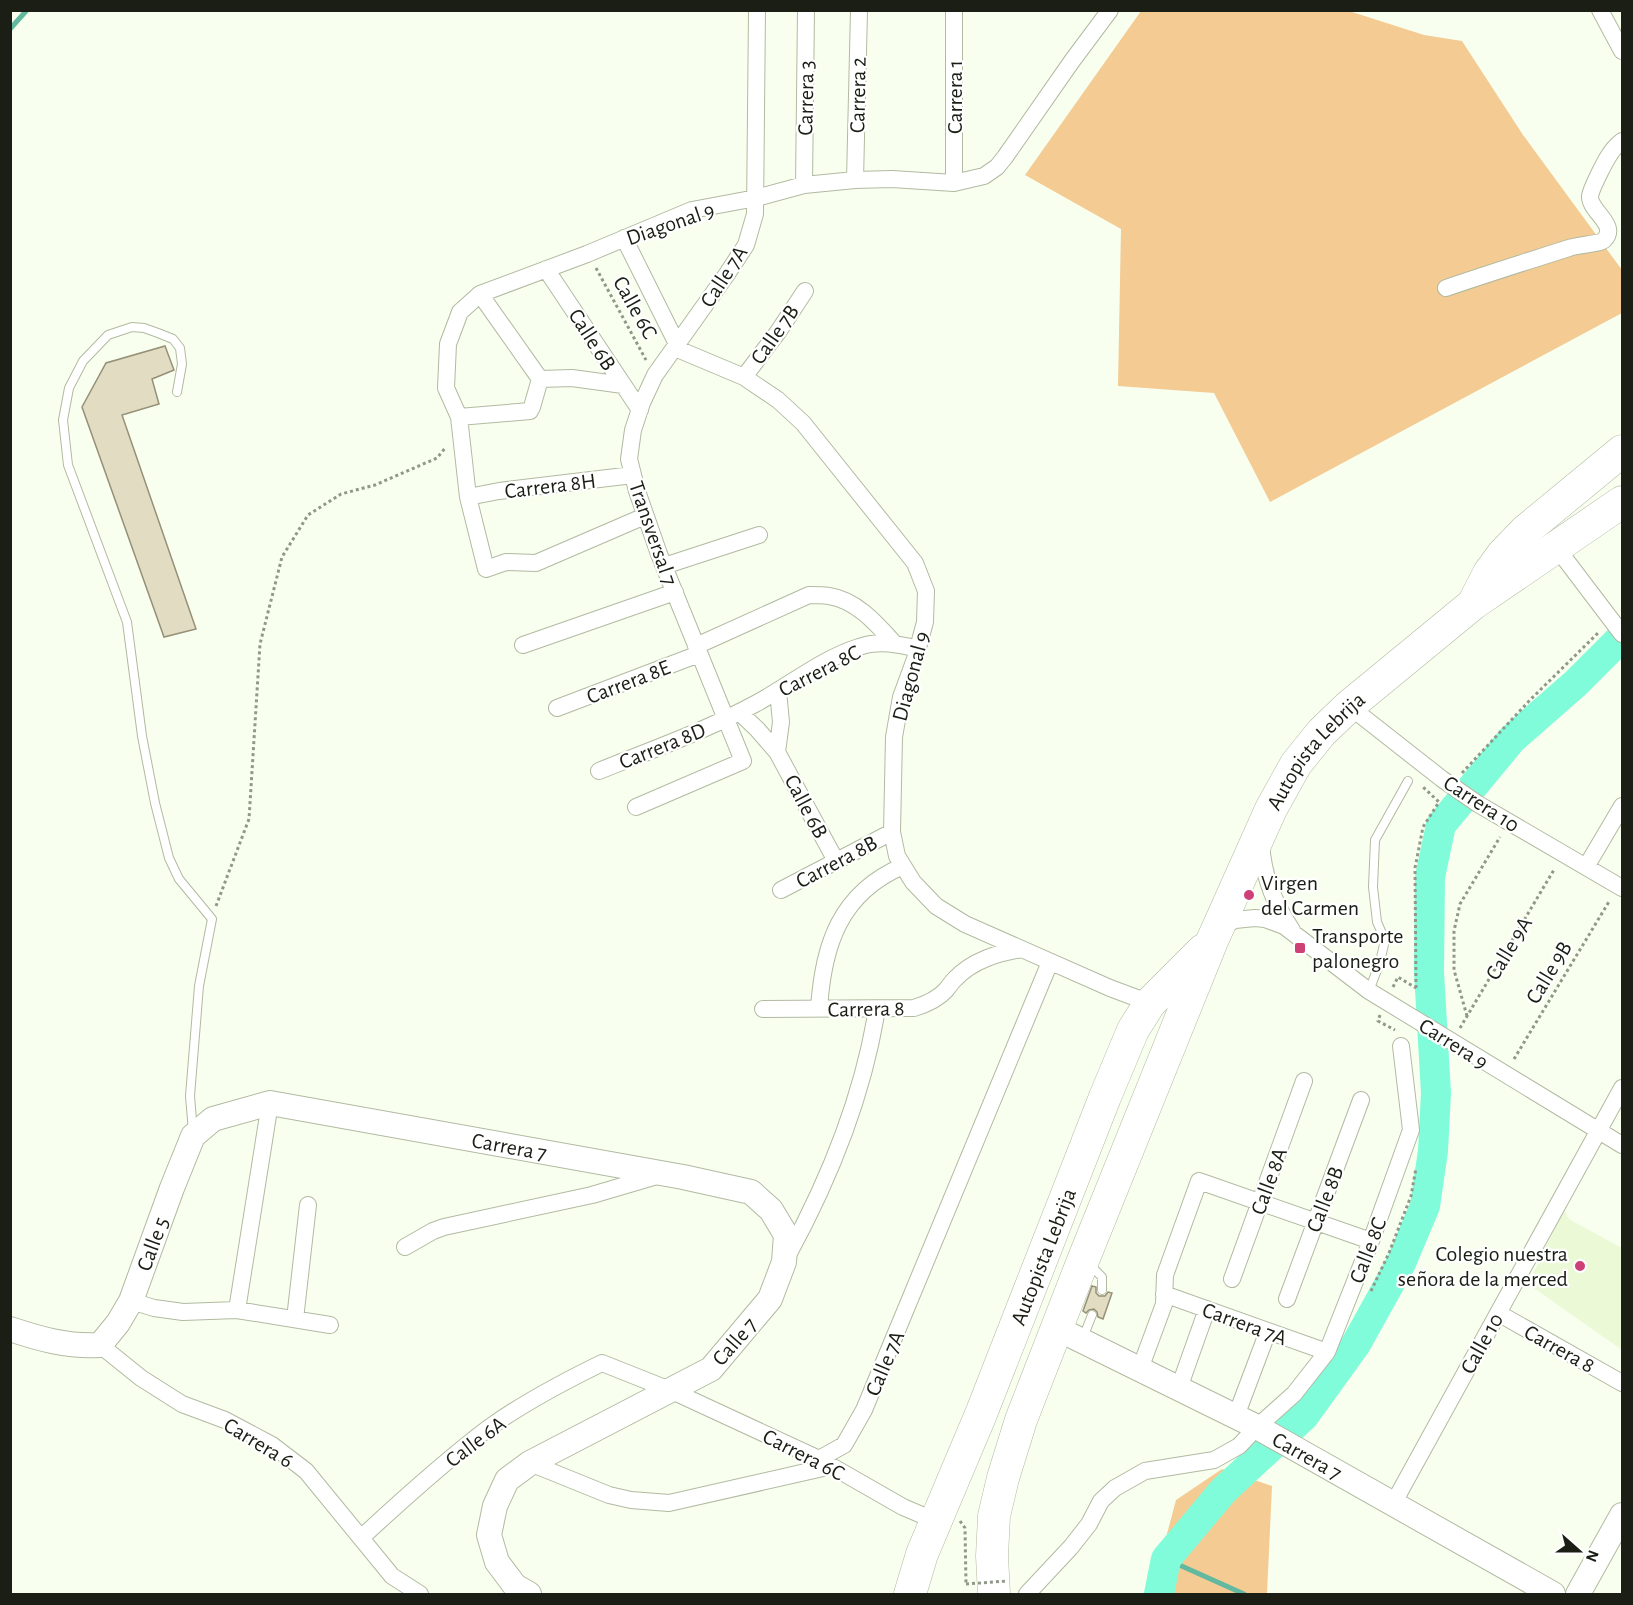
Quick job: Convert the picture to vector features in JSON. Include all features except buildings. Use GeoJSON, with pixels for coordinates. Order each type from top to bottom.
{"type":"FeatureCollection","features":[{"type":"Feature","properties":{"kind":"highway","name":"Autopista Lebrija"},"geometry":{"type":"LineString","coordinates":[[1473,604],[1489,573],[1502,555],[1525,531],[1623,451]]}},
{"type":"Feature","properties":{"kind":"highway","name":"Autopista Lebrija"},"geometry":{"type":"LineString","coordinates":[[1000,1588],[992,1556],[994,1516],[1021,1420],[1069,1334],[1084,1258],[1214,935],[1271,809],[1296,764],[1321,733],[1350,705],[1473,604],[1623,502]]}},
{"type":"Feature","properties":{"kind":"highway","name":"Autopista Lebrija"},"geometry":{"type":"LineString","coordinates":[[910,1594],[922,1554],[1031,1289],[1133,1030],[1150,1003],[1214,935]]}},
{"type":"Feature","properties":{"kind":"street","name":"Calle 7A"},"geometry":{"type":"LineString","coordinates":[[676,346],[746,245],[755,214],[757,10]]}},
{"type":"Feature","properties":{"kind":"street","name":"Carrera 3"},"geometry":{"type":"LineString","coordinates":[[804,185],[806,10]]}},
{"type":"Feature","properties":{"kind":"street","name":"Carrera 2"},"geometry":{"type":"LineString","coordinates":[[855,180],[859,10]]}},
{"type":"Feature","properties":{"kind":"street","name":"Carrera 1"},"geometry":{"type":"LineString","coordinates":[[954,10],[954,183]]}},
{"type":"Feature","properties":{"kind":"street","name":"Diagonal 9"},"geometry":{"type":"LineString","coordinates":[[645,516],[536,563],[506,562],[486,569],[468,497],[460,424],[446,388],[448,344],[460,312],[480,294],[587,254],[692,210],[756,198],[804,185],[892,179],[954,183],[984,176],[997,167],[1110,10]]}},
{"type":"Feature","properties":{"kind":"street"},"geometry":{"type":"LineString","coordinates":[[1600,10],[1623,51]]}},
{"type":"Feature","properties":{"kind":"street"},"geometry":{"type":"LineString","coordinates":[[1446,288],[1578,245],[1604,241],[1608,229],[1606,222],[1592,205],[1590,196],[1610,153],[1623,141]]}},
{"type":"Feature","properties":{"kind":"street"},"geometry":{"type":"LineString","coordinates":[[624,238],[676,346]]}},
{"type":"Feature","properties":{"kind":"street","name":"Calle 6B"},"geometry":{"type":"LineString","coordinates":[[546,269],[639,410]]}},
{"type":"Feature","properties":{"kind":"street","name":"Calle 7B"},"geometry":{"type":"LineString","coordinates":[[744,377],[805,291]]}},
{"type":"Feature","properties":{"kind":"street"},"geometry":{"type":"LineString","coordinates":[[480,294],[540,379]]}},
{"type":"Feature","properties":{"kind":"street","name":"Diagonal 9"},"geometry":{"type":"LineString","coordinates":[[676,346],[744,377],[778,400],[803,423],[915,563],[926,591],[925,622],[901,697],[894,736],[892,832],[897,856],[914,882],[936,906],[965,924],[1110,988],[1150,1003]]}},
{"type":"Feature","properties":{"kind":"street","name":"Transversal 7"},"geometry":{"type":"LineString","coordinates":[[676,346],[655,375],[639,410],[633,430],[629,459],[637,492],[664,566],[698,650],[732,716]]}},
{"type":"Feature","properties":{"kind":"street"},"geometry":{"type":"LineString","coordinates":[[540,379],[573,378],[623,385]]}},
{"type":"Feature","properties":{"kind":"street"},"geometry":{"type":"LineString","coordinates":[[460,424],[530,411],[540,379]]}},
{"type":"Feature","properties":{"kind":"street","name":"Carrera 8H"},"geometry":{"type":"LineString","coordinates":[[468,497],[499,491],[633,475]]}},
{"type":"Feature","properties":{"kind":"street"},"geometry":{"type":"LineString","coordinates":[[664,566],[759,535]]}},
{"type":"Feature","properties":{"kind":"street"},"geometry":{"type":"LineString","coordinates":[[1556,547],[1623,634]]}},
{"type":"Feature","properties":{"kind":"street"},"geometry":{"type":"LineString","coordinates":[[524,645],[675,592]]}},
{"type":"Feature","properties":{"kind":"street"},"geometry":{"type":"LineString","coordinates":[[698,650],[809,595],[829,596],[848,602],[873,620],[894,643]]}},
{"type":"Feature","properties":{"kind":"street","name":"Carrera 8C"},"geometry":{"type":"LineString","coordinates":[[732,716],[834,657],[861,646],[894,643],[918,649]]}},
{"type":"Feature","properties":{"kind":"street","name":"Carrera 8E"},"geometry":{"type":"LineString","coordinates":[[557,708],[698,650]]}},
{"type":"Feature","properties":{"kind":"street","name":"Calle 6B"},"geometry":{"type":"LineString","coordinates":[[777,752],[781,722],[778,691]]}},
{"type":"Feature","properties":{"kind":"street","name":"Carrera 10"},"geometry":{"type":"LineString","coordinates":[[1350,705],[1438,776],[1478,804],[1620,887]]}},
{"type":"Feature","properties":{"kind":"street"},"geometry":{"type":"LineString","coordinates":[[636,807],[743,761],[732,716]]}},
{"type":"Feature","properties":{"kind":"street","name":"Calle 6B"},"geometry":{"type":"LineString","coordinates":[[732,716],[757,729],[777,752],[836,861]]}},
{"type":"Feature","properties":{"kind":"street","name":"Carrera 8D"},"geometry":{"type":"LineString","coordinates":[[599,771],[732,716]]}},
{"type":"Feature","properties":{"kind":"street"},"geometry":{"type":"LineString","coordinates":[[1587,867],[1623,806]]}},
{"type":"Feature","properties":{"kind":"street","name":"Carrera 8B"},"geometry":{"type":"LineString","coordinates":[[781,890],[892,832]]}},
{"type":"Feature","properties":{"kind":"street","name":"Carrera 9"},"geometry":{"type":"LineString","coordinates":[[1260,835],[1262,856],[1272,896],[1293,931]]}},
{"type":"Feature","properties":{"kind":"street"},"geometry":{"type":"LineString","coordinates":[[819,1009],[824,964],[842,917],[861,892],[874,881],[903,866]]}},
{"type":"Feature","properties":{"kind":"street","name":"Carrera 9"},"geometry":{"type":"LineString","coordinates":[[1214,935],[1235,920],[1255,918],[1275,921],[1293,931],[1369,991],[1623,1145]]}},
{"type":"Feature","properties":{"kind":"street","name":"Carrera 8"},"geometry":{"type":"LineString","coordinates":[[763,1009],[905,1009],[923,1005],[940,996],[954,980],[975,964],[998,954],[1022,949]]}},
{"type":"Feature","properties":{"kind":"street","name":"Calle 7A"},"geometry":{"type":"LineString","coordinates":[[530,1463],[609,1495],[631,1500],[669,1503],[823,1468],[819,1459],[844,1446],[864,1410],[1050,962]]}},
{"type":"Feature","properties":{"kind":"street","name":"Calle 7"},"geometry":{"type":"LineString","coordinates":[[529,1594],[515,1586],[497,1563],[489,1535],[495,1506],[507,1480],[530,1463],[711,1368],[771,1299],[784,1262],[807,1220],[847,1129],[867,1062],[877,1009]]}},
{"type":"Feature","properties":{"kind":"street","name":"Calle 8C"},"geometry":{"type":"LineString","coordinates":[[1027,1594],[1071,1547],[1089,1524],[1101,1501],[1115,1488],[1145,1471],[1214,1460],[1239,1446],[1254,1425],[1294,1394],[1327,1352],[1371,1241],[1411,1130],[1401,1046]]}},
{"type":"Feature","properties":{"kind":"street","name":"Calle 8A"},"geometry":{"type":"LineString","coordinates":[[1232,1280],[1304,1082]]}},
{"type":"Feature","properties":{"kind":"street","name":"Calle 10"},"geometry":{"type":"LineString","coordinates":[[1393,1504],[1623,1088]]}},
{"type":"Feature","properties":{"kind":"street","name":"Calle 8B"},"geometry":{"type":"LineString","coordinates":[[1287,1299],[1361,1100]]}},
{"type":"Feature","properties":{"kind":"street"},"geometry":{"type":"LineString","coordinates":[[237,1310],[270,1103]]}},
{"type":"Feature","properties":{"kind":"street","name":"Carrera 7"},"geometry":{"type":"LineString","coordinates":[[193,1136],[213,1119],[270,1103],[664,1174],[751,1192],[771,1210],[786,1235],[784,1262]]}},
{"type":"Feature","properties":{"kind":"street","name":"Calle 5"},"geometry":{"type":"LineString","coordinates":[[100,1345],[132,1301],[193,1136]]}},
{"type":"Feature","properties":{"kind":"street"},"geometry":{"type":"LineString","coordinates":[[405,1247],[444,1227],[592,1195],[664,1174]]}},
{"type":"Feature","properties":{"kind":"street"},"geometry":{"type":"LineString","coordinates":[[1140,1369],[1164,1304],[1165,1275],[1199,1181],[1371,1241]]}},
{"type":"Feature","properties":{"kind":"street"},"geometry":{"type":"LineString","coordinates":[[295,1319],[309,1206]]}},
{"type":"Feature","properties":{"kind":"street","name":"Carrera 7A"},"geometry":{"type":"LineString","coordinates":[[1164,1294],[1327,1352]]}},
{"type":"Feature","properties":{"kind":"street"},"geometry":{"type":"LineString","coordinates":[[132,1301],[154,1308],[183,1312],[237,1310],[330,1325]]}},
{"type":"Feature","properties":{"kind":"street"},"geometry":{"type":"LineString","coordinates":[[1179,1388],[1207,1309]]}},
{"type":"Feature","properties":{"kind":"street","name":"Carrera 8"},"geometry":{"type":"LineString","coordinates":[[1498,1313],[1623,1383]]}},
{"type":"Feature","properties":{"kind":"street"},"geometry":{"type":"LineString","coordinates":[[10,1329],[45,1340],[83,1346],[100,1345]]}},
{"type":"Feature","properties":{"kind":"street"},"geometry":{"type":"LineString","coordinates":[[1254,1425],[1268,1331]]}},
{"type":"Feature","properties":{"kind":"street","name":"Carrera 7"},"geometry":{"type":"LineString","coordinates":[[1069,1334],[1254,1425],[1553,1594]]}},
{"type":"Feature","properties":{"kind":"street","name":"Carrera 6"},"geometry":{"type":"LineString","coordinates":[[100,1345],[141,1378],[182,1404],[225,1420],[272,1445],[306,1471],[392,1576],[420,1594]]}},
{"type":"Feature","properties":{"kind":"street","name":"Carrera 6C"},"geometry":{"type":"LineString","coordinates":[[602,1364],[670,1390],[819,1459],[903,1507],[941,1510]]}},
{"type":"Feature","properties":{"kind":"street","name":"Calle 6A"},"geometry":{"type":"LineString","coordinates":[[361,1538],[425,1479],[492,1426],[555,1386],[602,1364]]}},
{"type":"Feature","properties":{"kind":"street"},"geometry":{"type":"LineString","coordinates":[[1578,1594],[1623,1515]]}},
{"type":"Feature","properties":{"kind":"lane"},"geometry":{"type":"LineString","coordinates":[[177,392],[182,364],[180,348],[173,339],[144,328],[132,327],[108,335],[82,361],[69,388],[63,420],[68,465],[127,622],[142,736],[169,858],[179,879],[212,919],[200,986],[190,1095],[193,1136]]}},
{"type":"Feature","properties":{"kind":"lane"},"geometry":{"type":"LineString","coordinates":[[1369,991],[1386,940],[1377,922],[1373,887],[1375,840],[1408,780]]}},
{"type":"Feature","properties":{"kind":"lane"},"geometry":{"type":"LineString","coordinates":[[1084,1258],[1102,1277],[1102,1290]]}},
{"type":"Feature","properties":{"kind":"lane"},"geometry":{"type":"LineString","coordinates":[[1069,1334],[1092,1315]]}},
{"type":"Feature","properties":{"kind":"path","name":"Calle 6C"},"geometry":{"type":"LineString","coordinates":[[587,254],[655,375]]}},
{"type":"Feature","properties":{"kind":"path"},"geometry":{"type":"LineString","coordinates":[[212,919],[249,819],[260,644],[282,557],[308,515],[341,494],[375,485],[437,458],[460,424]]}},
{"type":"Feature","properties":{"kind":"path"},"geometry":{"type":"LineString","coordinates":[[1460,775],[1530,700],[1598,633],[1589,620],[1605,611]]}},
{"type":"Feature","properties":{"kind":"path"},"geometry":{"type":"LineString","coordinates":[[1416,988],[1415,868],[1423,827],[1439,802],[1423,787],[1438,776]]}},
{"type":"Feature","properties":{"kind":"path"},"geometry":{"type":"LineString","coordinates":[[1467,1016],[1454,970],[1454,931],[1460,904],[1509,822]]}},
{"type":"Feature","properties":{"kind":"path","name":"Calle 9A"},"geometry":{"type":"LineString","coordinates":[[1449,1039],[1467,1016],[1563,854]]}},
{"type":"Feature","properties":{"kind":"path","name":"Calle 9B"},"geometry":{"type":"LineString","coordinates":[[1505,1075],[1620,887]]}},
{"type":"Feature","properties":{"kind":"path"},"geometry":{"type":"LineString","coordinates":[[941,1510],[965,1528],[966,1584],[1000,1588]]}},
{"type":"Feature","properties":{"kind":"shaded area"},"geometry":{"type":"Polygon","coordinates":[[[1141,11],[1349,11],[1424,35],[1462,41],[1523,135],[1622,270],[1622,313],[1270,502],[1214,393],[1118,386],[1121,229],[1025,175],[1141,11]]]}},
{"type":"Feature","properties":{"kind":"shaded area","name":"Colegio nuestra señora de la merced"},"geometry":{"type":"Polygon","coordinates":[[[1564,1210],[1569,1219],[1622,1248],[1622,1350],[1528,1284],[1564,1210]]]}},
{"type":"Feature","properties":{"kind":"shaded area"},"geometry":{"type":"Polygon","coordinates":[[[1222,1469],[1272,1486],[1267,1594],[1151,1594],[1176,1500],[1222,1469]]]}},
{"type":"Feature","properties":{"kind":"waterway"},"geometry":{"type":"LineString","coordinates":[[10,29],[27,10]]}},
{"type":"Feature","properties":{"kind":"waterway"},"geometry":{"type":"LineString","coordinates":[[1159,1594],[1166,1559],[1223,1491],[1304,1416],[1356,1344],[1401,1263],[1425,1206],[1433,1151],[1436,1093],[1429,972],[1430,877],[1441,825],[1512,739],[1576,683],[1622,637]]}},
{"type":"Feature","properties":{"kind":"waterway"},"geometry":{"type":"LineString","coordinates":[[1166,1559],[1244,1594]]}},
{"type":"Feature","properties":{"kind":"place","name":"Virgen del Carmen"},"geometry":{"type":"Point","coordinates":[1249,895]}},
{"type":"Feature","properties":{"kind":"place","name":"Transporte palonegro"},"geometry":{"type":"Point","coordinates":[1300,948]}},
{"type":"Feature","properties":{"kind":"place","name":"Colegio nuestra señora de la merced"},"geometry":{"type":"Point","coordinates":[1580,1266]}}]}
